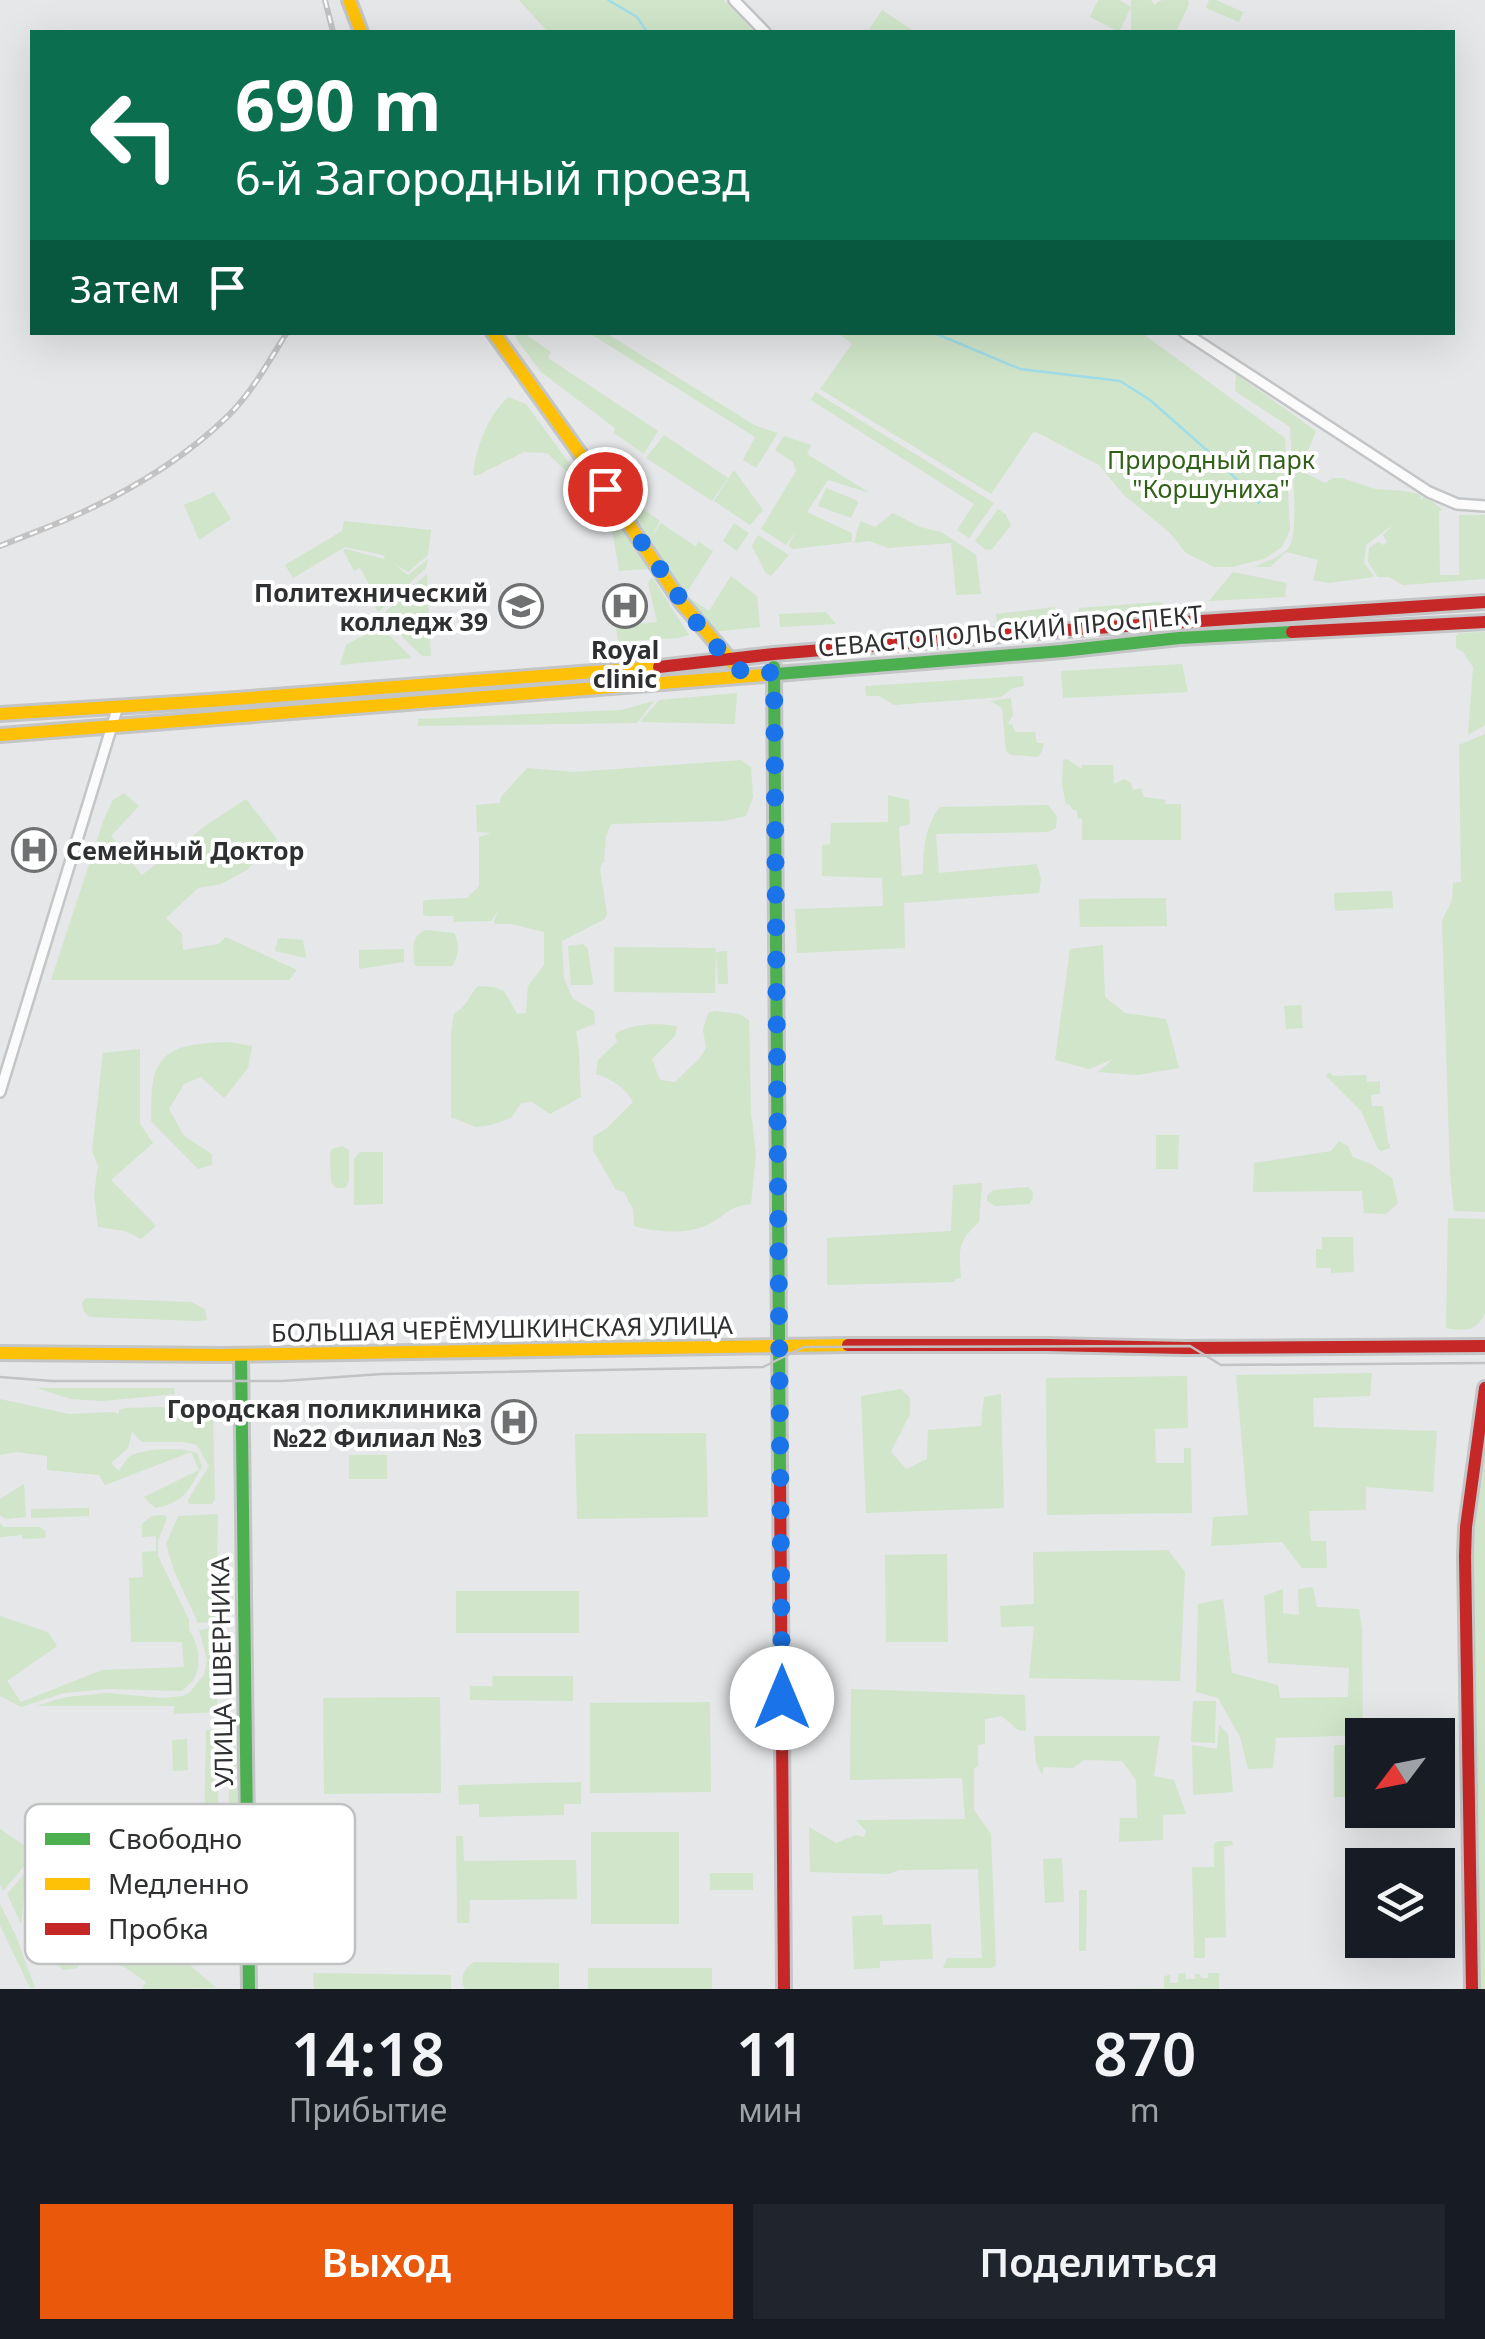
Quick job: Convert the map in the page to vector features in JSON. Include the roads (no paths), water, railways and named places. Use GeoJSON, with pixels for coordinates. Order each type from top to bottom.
{"type":"FeatureCollection","features":[{"type":"Feature","properties":{"kind":"main road"},"geometry":{"type":"LineString","coordinates":[[349,0],[360,30]]}},
{"type":"Feature","properties":{"kind":"main road"},"geometry":{"type":"LineString","coordinates":[[496,335],[683,605],[706,636],[746,676]]}},
{"type":"Feature","properties":{"kind":"main road","name":"СЕВАСТОПОЛЬСКИЙ ПРОСПЕКТ"},"geometry":{"type":"LineString","coordinates":[[0,714],[730,660],[1051,631],[1485,602]]}},
{"type":"Feature","properties":{"kind":"main road","name":"СЕВАСТОПОЛЬСКИЙ ПРОСПЕКТ"},"geometry":{"type":"LineString","coordinates":[[0,735],[1062,651],[1178,638],[1485,622]]}},
{"type":"Feature","properties":{"kind":"main road"},"geometry":{"type":"LineString","coordinates":[[774,654],[784,1989]]}},
{"type":"Feature","properties":{"kind":"main road","name":"БОЛЬШАЯ ЧЕРЁМУШКИНСКАЯ УЛИЦА"},"geometry":{"type":"LineString","coordinates":[[0,1352],[241,1355],[780,1345],[1485,1346]]}},
{"type":"Feature","properties":{"kind":"main road","name":"УЛИЦА ШВЕРНИКА"},"geometry":{"type":"LineString","coordinates":[[241,1355],[247,1804]]}},
{"type":"Feature","properties":{"kind":"main road"},"geometry":{"type":"LineString","coordinates":[[1472,1989],[1465,1556],[1484,1396]]}},
{"type":"Feature","properties":{"kind":"main road","name":"УЛИЦА ШВЕРНИКА"},"geometry":{"type":"LineString","coordinates":[[249,1964],[249,1989]]}},
{"type":"Feature","properties":{"kind":"street"},"geometry":{"type":"LineString","coordinates":[[734,0],[763,30]]}},
{"type":"Feature","properties":{"kind":"street"},"geometry":{"type":"LineString","coordinates":[[1189,335],[1430,492],[1458,504],[1485,506]]}},
{"type":"Feature","properties":{"kind":"street"},"geometry":{"type":"LineString","coordinates":[[0,1092],[118,706]]}},
{"type":"Feature","properties":{"kind":"waterway"},"geometry":{"type":"LineString","coordinates":[[608,0],[637,17],[646,30]]}},
{"type":"Feature","properties":{"kind":"waterway"},"geometry":{"type":"LineString","coordinates":[[939,335],[1020,369],[1120,381],[1150,400],[1218,460],[1259,503]]}},
{"type":"Feature","properties":{"kind":"tram line"},"geometry":{"type":"LineString","coordinates":[[0,1377],[52,1381],[282,1381],[382,1374],[763,1367],[804,1347],[1190,1346],[1221,1365],[1485,1363]]}},
{"type":"Feature","properties":{"kind":"railway"},"geometry":{"type":"LineString","coordinates":[[325,0],[332,30]]}},
{"type":"Feature","properties":{"kind":"railway"},"geometry":{"type":"LineString","coordinates":[[0,546],[109,499],[192,447],[237,406],[285,335]]}},
{"type":"Feature","properties":{"kind":"place","name":"Политехнический колледж 39"},"geometry":{"type":"Point","coordinates":[521,606]}},
{"type":"Feature","properties":{"kind":"place","name":"Royal clinic"},"geometry":{"type":"Point","coordinates":[625,606]}},
{"type":"Feature","properties":{"kind":"place","name":"Семейный Доктор"},"geometry":{"type":"Point","coordinates":[34,850]}},
{"type":"Feature","properties":{"kind":"place","name":"Городская поликлиника №22 Филиал №3"},"geometry":{"type":"Point","coordinates":[514,1422]}},
{"type":"Feature","properties":{"kind":"park label","name":"Природный парк \"Коршуниха\""},"geometry":{"type":"Point","coordinates":[1211,474]}}]}
